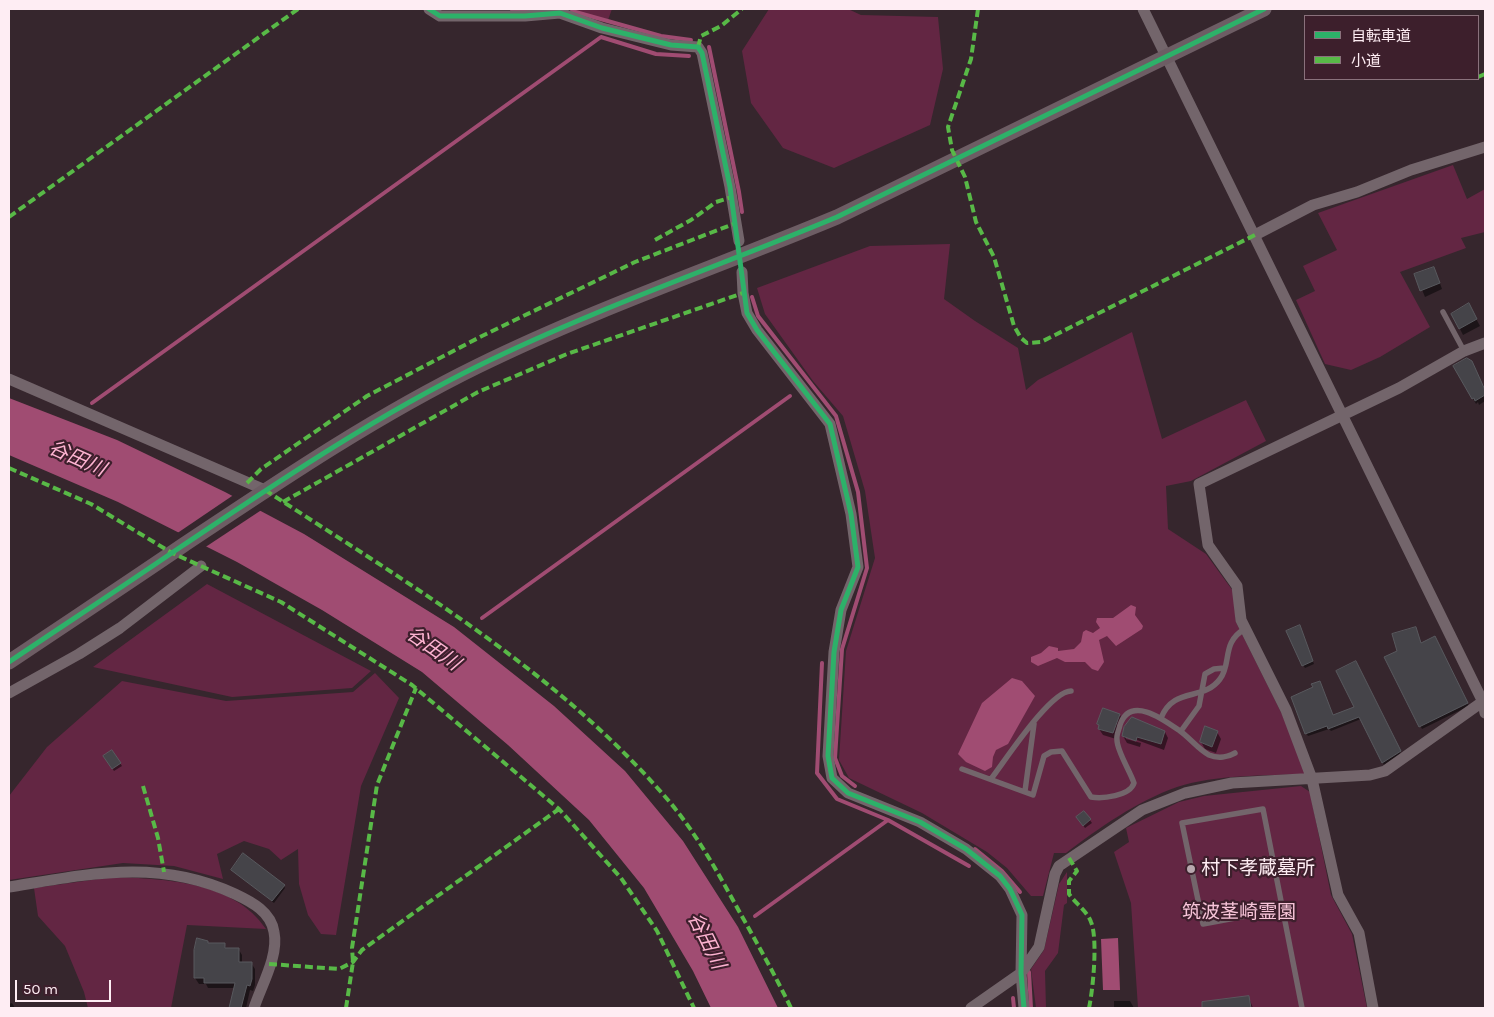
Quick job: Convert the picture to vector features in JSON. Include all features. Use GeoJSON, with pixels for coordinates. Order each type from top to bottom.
{"type":"FeatureCollection","features":[{"type":"Feature","properties":{"kind":"street"},"geometry":{"type":"LineString","coordinates":[[429,9],[440,16],[525,16],[560,13],[602,28],[671,45],[698,47],[702,52],[706,68],[730,186],[738,242]]}},
{"type":"Feature","properties":{"kind":"street"},"geometry":{"type":"LineString","coordinates":[[972,1008],[1021,973],[1039,947],[1055,874],[1059,866],[1142,810],[1172,796],[1204,787],[1370,775],[1385,771],[1484,705],[1143,9]]}},
{"type":"Feature","properties":{"kind":"street"},"geometry":{"type":"LineString","coordinates":[[9,662],[260,493],[376,421],[479,366],[624,300],[765,247],[837,217],[1264,9]]}},
{"type":"Feature","properties":{"kind":"street"},"geometry":{"type":"LineString","coordinates":[[1255,235],[1313,205],[1357,192],[1411,170],[1485,147]]}},
{"type":"Feature","properties":{"kind":"street"},"geometry":{"type":"LineString","coordinates":[[742,272],[744,303],[750,318],[830,424],[851,514],[858,567],[841,610],[834,652],[828,756],[832,778],[848,793],[920,822],[966,849],[1000,876],[1016,899],[1022,915],[1021,973],[1024,1008]]}},
{"type":"Feature","properties":{"kind":"street"},"geometry":{"type":"LineString","coordinates":[[1372,1008],[1358,932],[1338,895],[1312,780],[1286,710],[1241,620],[1237,586],[1208,545],[1199,484],[1343,416],[1399,388],[1464,351],[1485,343]]}},
{"type":"Feature","properties":{"kind":"street"},"geometry":{"type":"LineString","coordinates":[[9,379],[260,493]]}},
{"type":"Feature","properties":{"kind":"street"},"geometry":{"type":"LineString","coordinates":[[9,693],[79,654],[120,628],[201,566]]}},
{"type":"Feature","properties":{"kind":"street"},"geometry":{"type":"LineString","coordinates":[[9,887],[114,870],[148,870],[173,873],[206,882],[248,900],[264,911],[272,923],[275,937],[274,950],[254,1008]]}},
{"type":"Feature","properties":{"kind":"lane"},"geometry":{"type":"LineString","coordinates":[[1443,312],[1464,351]]}},
{"type":"Feature","properties":{"kind":"lane"},"geometry":{"type":"LineString","coordinates":[[1160,718],[1168,705],[1176,698],[1201,692],[1221,678],[1233,639],[1245,629]]}},
{"type":"Feature","properties":{"kind":"lane"},"geometry":{"type":"LineString","coordinates":[[1181,731],[1194,714],[1205,674],[1214,669],[1224,668]]}},
{"type":"Feature","properties":{"kind":"lane"},"geometry":{"type":"LineString","coordinates":[[990,779],[1055,698],[1071,691]]}},
{"type":"Feature","properties":{"kind":"lane"},"geometry":{"type":"LineString","coordinates":[[962,769],[1033,795],[1044,756],[1051,752],[1062,751],[1090,797],[1098,798],[1127,792],[1134,783],[1116,742],[1121,721],[1131,711],[1146,712],[1160,718],[1181,731],[1210,755],[1224,757],[1235,753]]}},
{"type":"Feature","properties":{"kind":"lane"},"geometry":{"type":"LineString","coordinates":[[1025,791],[1034,722]]}},
{"type":"Feature","properties":{"kind":"lane"},"geometry":{"type":"LineString","coordinates":[[1283,909],[1203,924],[1182,823],[1263,809],[1283,909],[1302,1008]]}},
{"type":"Feature","properties":{"kind":"green space"},"geometry":{"type":"Polygon","coordinates":[[[570,9],[612,9],[608,20],[570,9]]]}},
{"type":"Feature","properties":{"kind":"green space"},"geometry":{"type":"Polygon","coordinates":[[[769,9],[848,9],[861,15],[938,17],[943,69],[930,125],[834,168],[783,148],[751,103],[742,51],[769,9]]]}},
{"type":"Feature","properties":{"kind":"green space"},"geometry":{"type":"Polygon","coordinates":[[[1453,165],[1467,199],[1485,189],[1485,232],[1461,238],[1466,248],[1400,272],[1430,327],[1380,357],[1351,370],[1325,364],[1296,300],[1315,291],[1303,266],[1337,250],[1318,213],[1453,165]]]}},
{"type":"Feature","properties":{"kind":"green space"},"geometry":{"type":"Polygon","coordinates":[[[950,244],[944,299],[1018,348],[1026,390],[1038,380],[1132,332],[1162,439],[1246,400],[1266,441],[1191,481],[1166,486],[1168,529],[1206,554],[1233,591],[1236,622],[1282,714],[1306,774],[1241,776],[1208,780],[1177,787],[1162,793],[1119,816],[1066,853],[1054,853],[1043,896],[1031,896],[1007,868],[987,852],[922,813],[849,778],[839,760],[846,651],[875,558],[865,491],[843,416],[813,381],[765,314],[757,288],[870,246],[950,244]]]}},
{"type":"Feature","properties":{"kind":"green space"},"geometry":{"type":"Polygon","coordinates":[[[207,584],[371,671],[352,688],[232,697],[93,667],[207,584]]]}},
{"type":"Feature","properties":{"kind":"green space"},"geometry":{"type":"Polygon","coordinates":[[[375,673],[399,698],[361,786],[336,935],[321,934],[308,915],[299,884],[298,849],[281,860],[269,849],[244,841],[217,854],[223,879],[174,866],[123,863],[9,880],[9,796],[47,747],[122,681],[226,701],[353,692],[375,673]]]}},
{"type":"Feature","properties":{"kind":"green space","name":"筑波茎崎霊園"},"geometry":{"type":"Polygon","coordinates":[[[1301,786],[1310,792],[1331,895],[1352,934],[1367,1008],[1138,1008],[1131,903],[1114,852],[1129,842],[1126,828],[1179,802],[1204,796],[1301,786]]]}},
{"type":"Feature","properties":{"kind":"green space"},"geometry":{"type":"Polygon","coordinates":[[[1067,872],[1067,903],[1064,905],[1058,953],[1045,971],[1046,1008],[1036,1008],[1031,969],[1044,950],[1059,884],[1067,872]]]}},
{"type":"Feature","properties":{"kind":"green space"},"geometry":{"type":"Polygon","coordinates":[[[113,877],[176,882],[217,892],[236,901],[252,913],[266,929],[187,925],[171,1008],[88,1008],[84,992],[65,946],[38,916],[34,888],[113,877]]]}},
{"type":"Feature","properties":{"kind":"water","name":"谷田川"},"geometry":{"type":"Polygon","coordinates":[[[9,398],[117,440],[225,492],[304,534],[454,627],[554,706],[625,771],[683,841],[738,927],[778,1008],[711,1008],[693,971],[644,888],[589,820],[508,745],[422,672],[322,610],[237,562],[118,502],[9,455],[9,398]]]}},
{"type":"Feature","properties":{"kind":"water"},"geometry":{"type":"Polygon","coordinates":[[[1131,605],[1136,607],[1135,615],[1143,626],[1142,629],[1116,646],[1107,636],[1099,640],[1104,662],[1098,671],[1092,669],[1085,662],[1065,662],[1057,658],[1038,666],[1031,662],[1031,657],[1041,653],[1049,646],[1058,648],[1058,651],[1074,649],[1081,642],[1083,632],[1086,630],[1093,633],[1100,628],[1096,622],[1097,618],[1113,618],[1131,605]]]}},
{"type":"Feature","properties":{"kind":"water"},"geometry":{"type":"Polygon","coordinates":[[[1012,678],[1022,681],[1035,696],[1008,744],[996,750],[992,767],[985,771],[966,762],[958,754],[982,703],[1012,678]]]}},
{"type":"Feature","properties":{"kind":"water"},"geometry":{"type":"Polygon","coordinates":[[[1118,938],[1120,990],[1103,990],[1101,939],[1118,938]]]}},
{"type":"Feature","properties":{"kind":"pier"},"geometry":{"type":"Polygon","coordinates":[[[235,494],[263,509],[204,548],[176,534],[235,494]]]}},
{"type":"Feature","properties":{"kind":"building"},"geometry":{"type":"Polygon","coordinates":[[[1434,267],[1440,283],[1420,291],[1414,274],[1434,267]]]}},
{"type":"Feature","properties":{"kind":"building"},"geometry":{"type":"Polygon","coordinates":[[[1469,303],[1477,319],[1459,329],[1451,314],[1469,303]]]}},
{"type":"Feature","properties":{"kind":"building"},"geometry":{"type":"Polygon","coordinates":[[[1467,358],[1472,361],[1485,390],[1485,395],[1475,401],[1453,366],[1467,358]]]}},
{"type":"Feature","properties":{"kind":"building"},"geometry":{"type":"Polygon","coordinates":[[[1300,625],[1313,661],[1302,666],[1286,631],[1300,625]]]}},
{"type":"Feature","properties":{"kind":"building"},"geometry":{"type":"Polygon","coordinates":[[[1416,627],[1421,643],[1435,636],[1468,703],[1419,727],[1384,657],[1397,651],[1392,634],[1416,627]]]}},
{"type":"Feature","properties":{"kind":"building"},"geometry":{"type":"Polygon","coordinates":[[[1356,661],[1401,751],[1382,763],[1359,717],[1328,729],[1327,726],[1305,734],[1291,697],[1313,687],[1311,684],[1320,681],[1333,715],[1354,707],[1336,671],[1356,661]]]}},
{"type":"Feature","properties":{"kind":"building"},"geometry":{"type":"Polygon","coordinates":[[[1103,708],[1120,714],[1113,733],[1098,729],[1099,725],[1097,724],[1103,708]]]}},
{"type":"Feature","properties":{"kind":"building"},"geometry":{"type":"Polygon","coordinates":[[[1132,717],[1165,731],[1161,744],[1137,737],[1136,741],[1122,736],[1124,727],[1132,717]]]}},
{"type":"Feature","properties":{"kind":"building"},"geometry":{"type":"Polygon","coordinates":[[[1205,726],[1218,731],[1212,747],[1200,742],[1205,726]]]}},
{"type":"Feature","properties":{"kind":"building"},"geometry":{"type":"Polygon","coordinates":[[[112,750],[121,763],[112,769],[103,756],[112,750]]]}},
{"type":"Feature","properties":{"kind":"building"},"geometry":{"type":"Polygon","coordinates":[[[1084,811],[1091,819],[1083,826],[1076,817],[1084,811]]]}},
{"type":"Feature","properties":{"kind":"building"},"geometry":{"type":"Polygon","coordinates":[[[243,853],[285,885],[272,901],[231,870],[243,853]]]}},
{"type":"Feature","properties":{"kind":"building"},"geometry":{"type":"Polygon","coordinates":[[[197,938],[208,941],[208,943],[225,943],[225,948],[239,948],[239,962],[252,962],[252,979],[250,986],[247,985],[241,1008],[229,1008],[235,983],[204,983],[204,978],[194,978],[194,950],[197,938]]]}},
{"type":"Feature","properties":{"kind":"building"},"geometry":{"type":"Polygon","coordinates":[[[1249,996],[1251,1008],[1202,1008],[1202,1002],[1249,996]]]}},
{"type":"Feature","properties":{"kind":"waterway"},"geometry":{"type":"LineString","coordinates":[[512,11],[537,9]]}},
{"type":"Feature","properties":{"kind":"waterway"},"geometry":{"type":"LineString","coordinates":[[572,11],[661,36],[691,40]]}},
{"type":"Feature","properties":{"kind":"waterway"},"geometry":{"type":"LineString","coordinates":[[92,403],[601,37],[656,54],[689,56]]}},
{"type":"Feature","properties":{"kind":"waterway"},"geometry":{"type":"LineString","coordinates":[[709,47],[742,212]]}},
{"type":"Feature","properties":{"kind":"waterway"},"geometry":{"type":"LineString","coordinates":[[752,297],[758,316],[836,416],[858,492],[867,568],[842,649],[835,758],[842,776],[855,786]]}},
{"type":"Feature","properties":{"kind":"waterway"},"geometry":{"type":"LineString","coordinates":[[482,618],[790,396]]}},
{"type":"Feature","properties":{"kind":"waterway"},"geometry":{"type":"LineString","coordinates":[[822,663],[817,773],[837,799],[888,820],[969,866]]}},
{"type":"Feature","properties":{"kind":"waterway"},"geometry":{"type":"LineString","coordinates":[[755,916],[888,820]]}},
{"type":"Feature","properties":{"kind":"waterway"},"geometry":{"type":"LineString","coordinates":[[975,849],[1002,871],[1020,892]]}},
{"type":"Feature","properties":{"kind":"waterway"},"geometry":{"type":"LineString","coordinates":[[1029,972],[1031,1008]]}},
{"type":"Feature","properties":{"kind":"waterway"},"geometry":{"type":"LineString","coordinates":[[1013,998],[1014,1008]]}},
{"type":"Feature","properties":{"kind":"marked path"},"geometry":{"type":"LineString","coordinates":[[9,217],[298,9]]}},
{"type":"Feature","properties":{"kind":"marked path"},"geometry":{"type":"LineString","coordinates":[[698,47],[701,36],[721,26],[742,9]]}},
{"type":"Feature","properties":{"kind":"marked path"},"geometry":{"type":"LineString","coordinates":[[978,9],[971,59],[948,127],[952,150],[965,177],[976,222],[994,257],[1014,326],[1021,338],[1027,343],[1041,342],[1255,235]]}},
{"type":"Feature","properties":{"kind":"marked path"},"geometry":{"type":"LineString","coordinates":[[1479,77],[1485,74]]}},
{"type":"Feature","properties":{"kind":"marked path"},"geometry":{"type":"LineString","coordinates":[[655,240],[691,220],[716,202],[732,197]]}},
{"type":"Feature","properties":{"kind":"marked path"},"geometry":{"type":"LineString","coordinates":[[247,483],[261,469],[367,396],[482,336],[635,262],[736,223]]}},
{"type":"Feature","properties":{"kind":"marked path"},"geometry":{"type":"LineString","coordinates":[[283,502],[478,392],[567,354],[743,293]]}},
{"type":"Feature","properties":{"kind":"marked path"},"geometry":{"type":"LineString","coordinates":[[9,468],[91,504],[172,553],[281,602],[412,685],[559,809],[621,878],[657,931],[694,1008]]}},
{"type":"Feature","properties":{"kind":"marked path"},"geometry":{"type":"LineString","coordinates":[[265,490],[372,559],[478,631],[529,669],[578,710],[624,753],[668,800],[698,840],[791,1008]]}},
{"type":"Feature","properties":{"kind":"marked path"},"geometry":{"type":"LineString","coordinates":[[346,1008],[353,962],[352,948],[377,785],[416,688]]}},
{"type":"Feature","properties":{"kind":"marked path"},"geometry":{"type":"LineString","coordinates":[[143,786],[158,838],[164,872]]}},
{"type":"Feature","properties":{"kind":"marked path"},"geometry":{"type":"LineString","coordinates":[[269,964],[339,969],[353,962],[362,950],[559,809]]}},
{"type":"Feature","properties":{"kind":"marked path"},"geometry":{"type":"LineString","coordinates":[[1069,858],[1077,871],[1069,881],[1069,894],[1087,914],[1093,930],[1094,964],[1089,1008]]}},
{"type":"Feature","properties":{"kind":"cycle path"},"geometry":{"type":"LineString","coordinates":[[429,9],[440,16],[525,16],[560,13],[602,28],[671,45],[698,47],[702,53],[730,187],[747,313],[757,330],[830,424],[851,514],[858,567],[841,610],[834,652],[828,756],[832,778],[848,793],[920,822],[966,849],[1000,876],[1010,889],[1022,915],[1021,973],[1024,1008]]}},
{"type":"Feature","properties":{"kind":"cycle path"},"geometry":{"type":"LineString","coordinates":[[9,662],[290,474],[364,428],[439,386],[522,345],[566,326],[837,217],[1264,9]]}},
{"type":"Feature","properties":{"kind":"place","name":"村下孝蔵墓所"},"geometry":{"type":"Point","coordinates":[1191,869]}}]}
